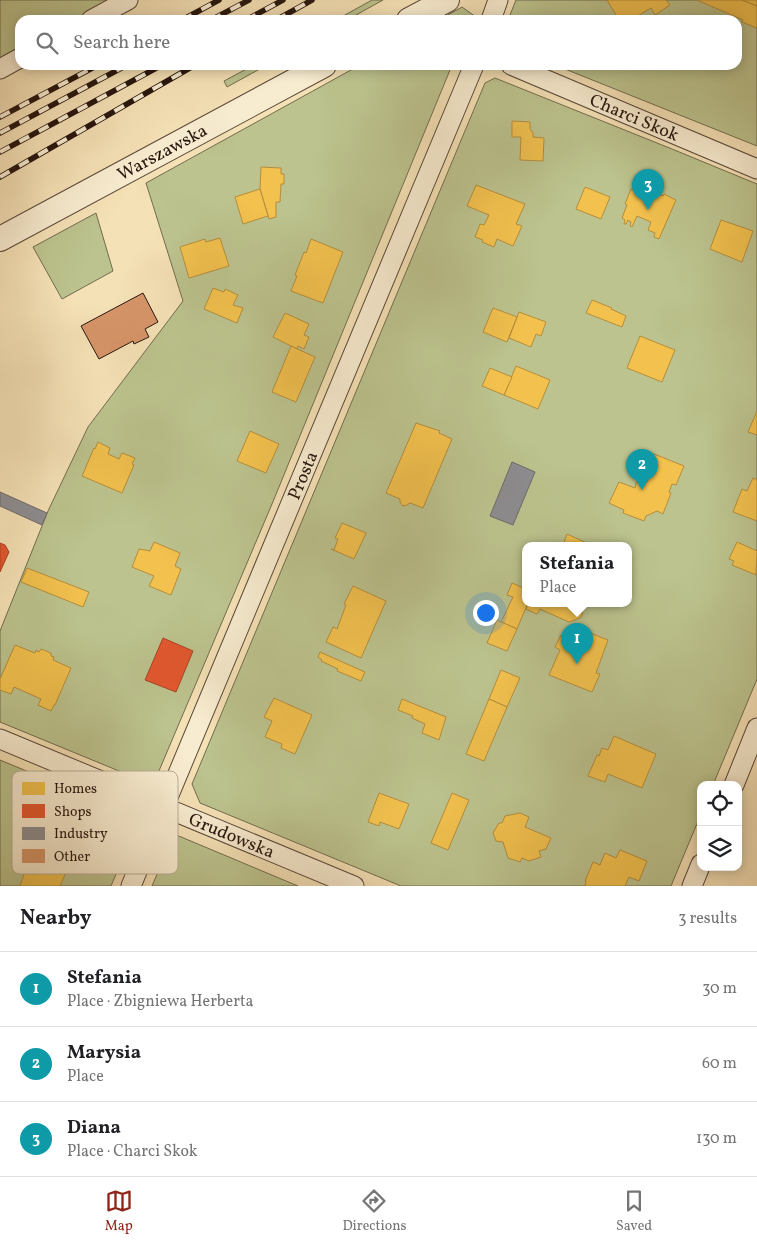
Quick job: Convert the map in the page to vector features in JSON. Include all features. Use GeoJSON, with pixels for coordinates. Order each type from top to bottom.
{"type":"FeatureCollection","features":[{"type":"Feature","properties":{"kind":"street"},"geometry":{"type":"LineString","coordinates":[[100,15],[128,0]]}},
{"type":"Feature","properties":{"kind":"street"},"geometry":{"type":"LineString","coordinates":[[418,15],[447,0]]}},
{"type":"Feature","properties":{"kind":"street"},"geometry":{"type":"LineString","coordinates":[[493,15],[498,0]]}},
{"type":"Feature","properties":{"kind":"street"},"geometry":{"type":"LineString","coordinates":[[0,69],[15,61]]}},
{"type":"Feature","properties":{"kind":"street","name":"Warszawska"},"geometry":{"type":"LineString","coordinates":[[0,240],[315,70]]}},
{"type":"Feature","properties":{"kind":"street","name":"Prosta"},"geometry":{"type":"LineString","coordinates":[[178,774],[472,70]]}},
{"type":"Feature","properties":{"kind":"street","name":"Charci Skok"},"geometry":{"type":"LineString","coordinates":[[523,70],[757,169]]}},
{"type":"Feature","properties":{"kind":"street"},"geometry":{"type":"LineString","coordinates":[[736,781],[757,728]]}},
{"type":"Feature","properties":{"kind":"street","name":"Grudowska"},"geometry":{"type":"LineString","coordinates":[[0,739],[76,771]]}},
{"type":"Feature","properties":{"kind":"street","name":"Grudowska"},"geometry":{"type":"LineString","coordinates":[[178,814],[354,886]]}},
{"type":"Feature","properties":{"kind":"street"},"geometry":{"type":"LineString","coordinates":[[692,886],[698,871]]}},
{"type":"Feature","properties":{"kind":"street","name":"Prosta"},"geometry":{"type":"LineString","coordinates":[[131,886],[136,874]]}},
{"type":"Feature","properties":{"kind":"green space"},"geometry":{"type":"Polygon","coordinates":[[[0,0],[113,0],[84,15],[15,15],[15,53],[0,61],[0,0]]]}},
{"type":"Feature","properties":{"kind":"green space"},"geometry":{"type":"Polygon","coordinates":[[[372,0],[383,0],[356,15],[345,15],[372,0]]]}},
{"type":"Feature","properties":{"kind":"green space"},"geometry":{"type":"Polygon","coordinates":[[[516,0],[757,0],[757,146],[567,70],[742,70],[742,15],[510,15],[516,0]]]}},
{"type":"Feature","properties":{"kind":"green space"},"geometry":{"type":"Polygon","coordinates":[[[462,7],[473,15],[448,15],[462,7]]]}},
{"type":"Feature","properties":{"kind":"green space"},"geometry":{"type":"Polygon","coordinates":[[[245,70],[258,70],[227,87],[224,81],[245,70]]]}},
{"type":"Feature","properties":{"kind":"green space"},"geometry":{"type":"Polygon","coordinates":[[[351,70],[450,70],[272,504],[159,771],[119,771],[0,722],[0,631],[48,511],[88,427],[183,301],[146,183],[351,70]]]}},
{"type":"Feature","properties":{"kind":"green space"},"geometry":{"type":"Polygon","coordinates":[[[495,78],[757,184],[757,679],[715,781],[697,781],[697,824],[671,886],[401,886],[200,803],[192,784],[485,83],[495,78]]]}},
{"type":"Feature","properties":{"kind":"green space"},"geometry":{"type":"Polygon","coordinates":[[[96,213],[113,271],[62,299],[33,247],[96,213]]]}},
{"type":"Feature","properties":{"kind":"green space"},"geometry":{"type":"Polygon","coordinates":[[[0,760],[27,771],[12,771],[12,874],[116,874],[111,886],[0,886],[0,760]]]}},
{"type":"Feature","properties":{"kind":"green space"},"geometry":{"type":"Polygon","coordinates":[[[178,836],[298,886],[152,886],[157,874],[178,874],[178,836]]]}},
{"type":"Feature","properties":{"kind":"building: Homes"},"geometry":{"type":"Polygon","coordinates":[[[607,0],[666,0],[670,5],[655,15],[651,8],[639,15],[616,15],[607,0]]]}},
{"type":"Feature","properties":{"kind":"building: Homes"},"geometry":{"type":"Polygon","coordinates":[[[697,0],[742,0],[757,6],[757,28],[742,22],[742,15],[732,15],[697,0]]]}},
{"type":"Feature","properties":{"kind":"building: Homes"},"geometry":{"type":"Polygon","coordinates":[[[742,0],[757,0],[757,6],[742,0]]]}},
{"type":"Feature","properties":{"kind":"building: Homes"},"geometry":{"type":"Polygon","coordinates":[[[512,121],[530,122],[533,137],[544,138],[543,161],[520,160],[521,137],[512,137],[512,121]]]}},
{"type":"Feature","properties":{"kind":"building: Homes"},"geometry":{"type":"Polygon","coordinates":[[[261,167],[281,168],[281,174],[284,174],[284,184],[281,184],[280,202],[276,202],[276,217],[269,219],[260,189],[261,167]]]}},
{"type":"Feature","properties":{"kind":"building: Homes"},"geometry":{"type":"Polygon","coordinates":[[[637,183],[648,188],[648,190],[663,196],[664,194],[676,200],[659,239],[654,237],[655,233],[648,230],[651,222],[637,216],[632,227],[630,226],[631,222],[628,220],[624,224],[625,220],[622,218],[627,205],[625,204],[631,189],[634,190],[637,183]]]}},
{"type":"Feature","properties":{"kind":"building: Homes"},"geometry":{"type":"Polygon","coordinates":[[[476,185],[525,204],[516,224],[522,226],[513,246],[497,239],[494,247],[475,237],[480,224],[484,225],[489,215],[467,206],[476,185]]]}},
{"type":"Feature","properties":{"kind":"building: Homes"},"geometry":{"type":"Polygon","coordinates":[[[585,187],[610,197],[601,219],[576,209],[585,187]]]}},
{"type":"Feature","properties":{"kind":"building: Homes"},"geometry":{"type":"Polygon","coordinates":[[[260,189],[268,216],[243,224],[235,197],[260,189]]]}},
{"type":"Feature","properties":{"kind":"building: Homes"},"geometry":{"type":"Polygon","coordinates":[[[721,220],[753,231],[742,262],[710,249],[721,220]]]}},
{"type":"Feature","properties":{"kind":"building: Homes"},"geometry":{"type":"Polygon","coordinates":[[[220,238],[229,266],[189,278],[180,247],[205,239],[206,242],[220,238]]]}},
{"type":"Feature","properties":{"kind":"building: Homes"},"geometry":{"type":"Polygon","coordinates":[[[311,239],[343,252],[323,303],[291,291],[297,276],[295,275],[311,239]]]}},
{"type":"Feature","properties":{"kind":"building: Homes"},"geometry":{"type":"Polygon","coordinates":[[[213,288],[224,292],[225,289],[238,295],[233,305],[243,308],[237,323],[204,309],[213,288]]]}},
{"type":"Feature","properties":{"kind":"building: Homes"},"geometry":{"type":"Polygon","coordinates":[[[592,300],[626,316],[622,327],[586,313],[592,300]]]}},
{"type":"Feature","properties":{"kind":"building: Homes"},"geometry":{"type":"Polygon","coordinates":[[[493,308],[517,317],[507,342],[483,332],[493,308]]]}},
{"type":"Feature","properties":{"kind":"building: Homes"},"geometry":{"type":"Polygon","coordinates":[[[519,312],[546,322],[541,336],[536,334],[531,347],[509,338],[519,312]]]}},
{"type":"Feature","properties":{"kind":"building: Homes"},"geometry":{"type":"Polygon","coordinates":[[[285,313],[309,324],[304,335],[309,337],[304,349],[298,346],[297,349],[273,337],[285,313]]]}},
{"type":"Feature","properties":{"kind":"building: Homes"},"geometry":{"type":"Polygon","coordinates":[[[640,336],[675,350],[662,382],[627,368],[640,336]]]}},
{"type":"Feature","properties":{"kind":"building: Homes"},"geometry":{"type":"Polygon","coordinates":[[[291,346],[315,357],[296,402],[272,392],[291,346]]]}},
{"type":"Feature","properties":{"kind":"building: Homes"},"geometry":{"type":"Polygon","coordinates":[[[516,366],[550,380],[538,409],[504,395],[516,366]]]}},
{"type":"Feature","properties":{"kind":"building: Homes"},"geometry":{"type":"Polygon","coordinates":[[[490,368],[512,377],[504,395],[482,386],[490,368]]]}},
{"type":"Feature","properties":{"kind":"building: Homes"},"geometry":{"type":"Polygon","coordinates":[[[757,411],[757,435],[748,432],[757,411]]]}},
{"type":"Feature","properties":{"kind":"building: Homes"},"geometry":{"type":"Polygon","coordinates":[[[416,423],[440,431],[439,433],[452,439],[423,508],[410,503],[403,506],[400,499],[386,493],[416,423]]]}},
{"type":"Feature","properties":{"kind":"building: Homes"},"geometry":{"type":"Polygon","coordinates":[[[250,431],[279,444],[266,473],[237,461],[250,431]]]}},
{"type":"Feature","properties":{"kind":"building: Homes"},"geometry":{"type":"Polygon","coordinates":[[[98,442],[110,448],[108,454],[119,459],[122,453],[135,458],[122,493],[82,476],[98,442]]]}},
{"type":"Feature","properties":{"kind":"building: Homes"},"geometry":{"type":"Polygon","coordinates":[[[654,454],[684,466],[676,485],[672,484],[669,492],[671,493],[663,514],[657,511],[646,516],[644,521],[623,513],[624,510],[609,503],[619,482],[635,488],[636,483],[642,481],[646,483],[650,475],[646,473],[654,454]]]}},
{"type":"Feature","properties":{"kind":"building: Homes"},"geometry":{"type":"Polygon","coordinates":[[[753,478],[757,480],[757,521],[733,512],[742,489],[747,491],[753,478]]]}},
{"type":"Feature","properties":{"kind":"building: Homes"},"geometry":{"type":"Polygon","coordinates":[[[342,523],[366,533],[354,559],[331,549],[334,550],[338,539],[335,538],[342,523]]]}},
{"type":"Feature","properties":{"kind":"building: Homes"},"geometry":{"type":"Polygon","coordinates":[[[567,534],[585,542],[564,542],[567,534]]]}},
{"type":"Feature","properties":{"kind":"building: Homes"},"geometry":{"type":"Polygon","coordinates":[[[154,542],[180,553],[175,566],[181,569],[171,595],[149,586],[154,576],[132,567],[139,549],[150,551],[154,542]]]}},
{"type":"Feature","properties":{"kind":"building: Homes"},"geometry":{"type":"Polygon","coordinates":[[[737,542],[757,551],[756,575],[732,565],[734,561],[729,559],[737,542]]]}},
{"type":"Feature","properties":{"kind":"building: Homes"},"geometry":{"type":"Polygon","coordinates":[[[27,568],[89,592],[83,607],[21,582],[27,568]]]}},
{"type":"Feature","properties":{"kind":"building: Homes"},"geometry":{"type":"Polygon","coordinates":[[[512,583],[522,587],[522,607],[526,607],[517,629],[501,622],[513,597],[507,595],[512,583]]]}},
{"type":"Feature","properties":{"kind":"building: Homes"},"geometry":{"type":"Polygon","coordinates":[[[353,586],[386,601],[361,658],[326,642],[333,627],[337,629],[346,605],[344,604],[353,586]]]}},
{"type":"Feature","properties":{"kind":"building: Homes"},"geometry":{"type":"Polygon","coordinates":[[[527,607],[568,607],[583,613],[580,618],[569,622],[540,609],[537,614],[526,609],[527,607]]]}},
{"type":"Feature","properties":{"kind":"building: Homes"},"geometry":{"type":"Polygon","coordinates":[[[497,620],[517,629],[507,651],[487,643],[497,620]]]}},
{"type":"Feature","properties":{"kind":"building: Homes"},"geometry":{"type":"Polygon","coordinates":[[[580,629],[608,640],[596,673],[600,674],[592,692],[549,675],[560,650],[555,647],[561,635],[576,639],[580,629]]]}},
{"type":"Feature","properties":{"kind":"building: Homes"},"geometry":{"type":"Polygon","coordinates":[[[15,645],[35,653],[36,650],[39,652],[41,649],[51,653],[51,656],[54,657],[53,660],[71,668],[51,711],[38,705],[41,699],[14,687],[11,694],[0,690],[0,679],[15,645]]]}},
{"type":"Feature","properties":{"kind":"building: Homes"},"geometry":{"type":"Polygon","coordinates":[[[320,652],[365,672],[361,681],[337,671],[338,669],[321,661],[318,657],[320,652]]]}},
{"type":"Feature","properties":{"kind":"building: Homes"},"geometry":{"type":"Polygon","coordinates":[[[501,670],[520,678],[507,707],[489,699],[501,670]]]}},
{"type":"Feature","properties":{"kind":"building: Homes"},"geometry":{"type":"Polygon","coordinates":[[[274,698],[312,715],[295,754],[281,748],[282,744],[265,737],[272,721],[264,717],[274,698]]]}},
{"type":"Feature","properties":{"kind":"building: Homes"},"geometry":{"type":"Polygon","coordinates":[[[402,699],[446,717],[439,740],[422,733],[425,724],[412,718],[413,716],[398,710],[402,699]]]}},
{"type":"Feature","properties":{"kind":"building: Homes"},"geometry":{"type":"Polygon","coordinates":[[[489,699],[507,707],[484,761],[466,754],[489,699]]]}},
{"type":"Feature","properties":{"kind":"building: Homes"},"geometry":{"type":"Polygon","coordinates":[[[614,736],[656,754],[642,788],[608,774],[605,782],[588,776],[597,755],[599,756],[602,748],[608,750],[614,736]]]}},
{"type":"Feature","properties":{"kind":"building: Homes"},"geometry":{"type":"Polygon","coordinates":[[[379,793],[409,804],[399,829],[380,822],[379,826],[368,822],[379,793]]]}},
{"type":"Feature","properties":{"kind":"building: Homes"},"geometry":{"type":"Polygon","coordinates":[[[452,793],[469,800],[448,850],[431,843],[452,793]]]}},
{"type":"Feature","properties":{"kind":"building: Homes"},"geometry":{"type":"Polygon","coordinates":[[[520,813],[529,817],[525,827],[551,838],[546,849],[539,851],[541,857],[529,861],[522,858],[520,862],[508,858],[503,842],[496,841],[493,833],[499,823],[502,823],[505,816],[520,813]]]}},
{"type":"Feature","properties":{"kind":"building: Homes"},"geometry":{"type":"Polygon","coordinates":[[[620,850],[647,861],[639,881],[629,877],[625,886],[585,886],[585,881],[593,862],[600,865],[605,853],[616,858],[620,850]]]}},
{"type":"Feature","properties":{"kind":"building: Homes"},"geometry":{"type":"Polygon","coordinates":[[[24,874],[65,874],[60,886],[20,886],[24,874]]]}},
{"type":"Feature","properties":{"kind":"building: Shops"},"geometry":{"type":"Polygon","coordinates":[[[0,543],[5,545],[9,552],[0,572],[0,543]]]}},
{"type":"Feature","properties":{"kind":"building: Shops"},"geometry":{"type":"Polygon","coordinates":[[[163,638],[193,651],[176,692],[145,680],[163,638]]]}},
{"type":"Feature","properties":{"kind":"building: Industry"},"geometry":{"type":"Polygon","coordinates":[[[512,462],[535,472],[513,525],[490,516],[512,462]]]}},
{"type":"Feature","properties":{"kind":"building: Industry"},"geometry":{"type":"Polygon","coordinates":[[[0,492],[47,513],[42,525],[0,506],[0,492]]]}},
{"type":"Feature","properties":{"kind":"building: Other"},"geometry":{"type":"Polygon","coordinates":[[[143,293],[158,322],[145,329],[149,337],[134,344],[133,341],[99,359],[81,326],[143,293]]]}},
{"type":"Feature","properties":{"kind":"railway"},"geometry":{"type":"LineString","coordinates":[[191,15],[219,0]]}},
{"type":"Feature","properties":{"kind":"railway"},"geometry":{"type":"LineString","coordinates":[[220,15],[249,0]]}},
{"type":"Feature","properties":{"kind":"railway"},"geometry":{"type":"LineString","coordinates":[[255,15],[283,0]]}},
{"type":"Feature","properties":{"kind":"railway"},"geometry":{"type":"LineString","coordinates":[[285,15],[312,0]]}},
{"type":"Feature","properties":{"kind":"railway"},"geometry":{"type":"LineString","coordinates":[[0,117],[89,70]]}},
{"type":"Feature","properties":{"kind":"railway"},"geometry":{"type":"LineString","coordinates":[[0,133],[118,70]]}},
{"type":"Feature","properties":{"kind":"railway"},"geometry":{"type":"LineString","coordinates":[[0,152],[153,70]]}},
{"type":"Feature","properties":{"kind":"railway"},"geometry":{"type":"LineString","coordinates":[[0,177],[186,70]]}},
{"type":"Feature","properties":{"kind":"place","name":"Diana"},"geometry":{"type":"Point","coordinates":[648,210]}},
{"type":"Feature","properties":{"kind":"place","name":"Marysia"},"geometry":{"type":"Point","coordinates":[642,490]}},
{"type":"Feature","properties":{"kind":"place","name":"Stefania"},"geometry":{"type":"Point","coordinates":[577,664]}}]}
